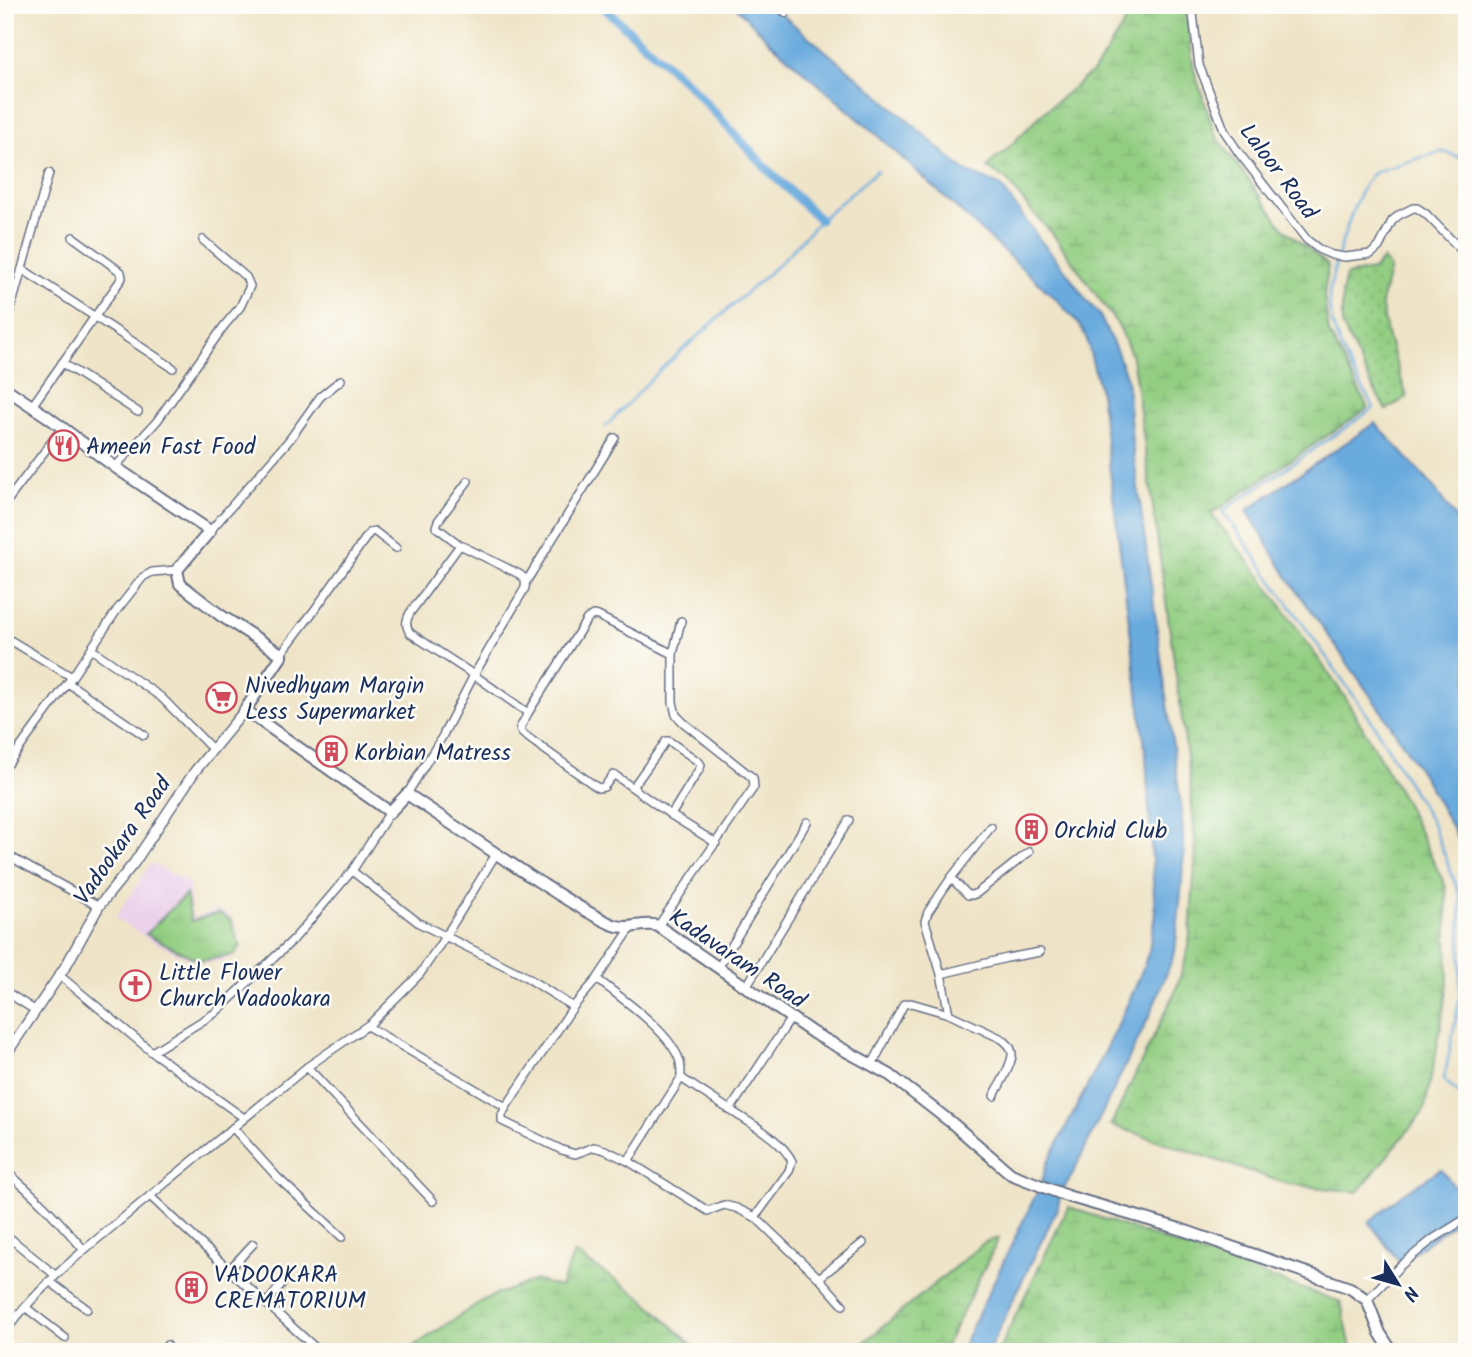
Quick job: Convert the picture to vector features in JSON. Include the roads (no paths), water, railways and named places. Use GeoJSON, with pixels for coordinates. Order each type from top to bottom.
{"type":"FeatureCollection","features":[{"type":"Feature","properties":{"kind":"main road"},"geometry":{"type":"LineString","coordinates":[[5,388],[210,531],[177,570],[180,584],[220,615],[281,654]]}},
{"type":"Feature","properties":{"kind":"main road","name":"Vadookara Road"},"geometry":{"type":"LineString","coordinates":[[245,710],[281,654]]}},
{"type":"Feature","properties":{"kind":"main road"},"geometry":{"type":"LineString","coordinates":[[245,710],[390,812],[407,794]]}},
{"type":"Feature","properties":{"kind":"main road","name":"Kadavaram Road"},"geometry":{"type":"LineString","coordinates":[[407,794],[568,901],[611,924],[620,928],[653,924],[658,926],[813,1033],[890,1075],[1012,1174],[1067,1196],[1205,1238],[1350,1288],[1367,1300]]}},
{"type":"Feature","properties":{"kind":"main road"},"geometry":{"type":"LineString","coordinates":[[1367,1300],[1380,1333],[1392,1352]]}},
{"type":"Feature","properties":{"kind":"street"},"geometry":{"type":"LineString","coordinates":[[777,5],[786,13]]}},
{"type":"Feature","properties":{"kind":"street","name":"Laloor Road"},"geometry":{"type":"LineString","coordinates":[[1192,5],[1199,65],[1225,132],[1307,240],[1332,255],[1343,257],[1371,254],[1392,221],[1417,208],[1467,256]]}},
{"type":"Feature","properties":{"kind":"street"},"geometry":{"type":"LineString","coordinates":[[5,329],[49,173]]}},
{"type":"Feature","properties":{"kind":"street"},"geometry":{"type":"LineString","coordinates":[[32,406],[122,275],[73,237]]}},
{"type":"Feature","properties":{"kind":"street"},"geometry":{"type":"LineString","coordinates":[[115,467],[157,421],[240,307],[250,286],[246,277],[204,240]]}},
{"type":"Feature","properties":{"kind":"street"},"geometry":{"type":"LineString","coordinates":[[22,269],[173,368]]}},
{"type":"Feature","properties":{"kind":"street"},"geometry":{"type":"LineString","coordinates":[[62,363],[138,412]]}},
{"type":"Feature","properties":{"kind":"street"},"geometry":{"type":"LineString","coordinates":[[210,531],[290,439],[320,397],[341,380]]}},
{"type":"Feature","properties":{"kind":"street"},"geometry":{"type":"LineString","coordinates":[[5,504],[62,428]]}},
{"type":"Feature","properties":{"kind":"street"},"geometry":{"type":"LineString","coordinates":[[407,794],[442,737],[526,582],[615,438]]}},
{"type":"Feature","properties":{"kind":"street"},"geometry":{"type":"LineString","coordinates":[[468,481],[436,527],[460,545],[519,574],[526,582]]}},
{"type":"Feature","properties":{"kind":"street","name":"Vadookara Road"},"geometry":{"type":"LineString","coordinates":[[281,654],[370,532],[374,531],[396,548]]}},
{"type":"Feature","properties":{"kind":"street"},"geometry":{"type":"LineString","coordinates":[[460,545],[410,613],[406,627],[528,713]]}},
{"type":"Feature","properties":{"kind":"street"},"geometry":{"type":"LineString","coordinates":[[5,768],[143,577],[152,572],[177,570]]}},
{"type":"Feature","properties":{"kind":"street"},"geometry":{"type":"LineString","coordinates":[[673,654],[598,616],[591,616],[520,728],[523,734],[598,788],[604,787],[613,775],[716,843]]}},
{"type":"Feature","properties":{"kind":"street"},"geometry":{"type":"LineString","coordinates":[[658,926],[755,782],[676,715],[673,702],[673,654],[681,621]]}},
{"type":"Feature","properties":{"kind":"street"},"geometry":{"type":"LineString","coordinates":[[5,637],[144,734]]}},
{"type":"Feature","properties":{"kind":"street"},"geometry":{"type":"LineString","coordinates":[[91,649],[161,697],[213,750]]}},
{"type":"Feature","properties":{"kind":"street","name":"Vadookara Road"},"geometry":{"type":"LineString","coordinates":[[5,1056],[59,975],[99,906],[134,863],[195,771],[245,710]]}},
{"type":"Feature","properties":{"kind":"street"},"geometry":{"type":"LineString","coordinates":[[633,788],[666,741],[699,762],[700,768],[671,815]]}},
{"type":"Feature","properties":{"kind":"street"},"geometry":{"type":"LineString","coordinates":[[152,1052],[215,1013],[294,939],[352,871],[390,812]]}},
{"type":"Feature","properties":{"kind":"street"},"geometry":{"type":"LineString","coordinates":[[746,987],[849,820]]}},
{"type":"Feature","properties":{"kind":"street"},"geometry":{"type":"LineString","coordinates":[[718,968],[807,822]]}},
{"type":"Feature","properties":{"kind":"street"},"geometry":{"type":"LineString","coordinates":[[949,1014],[941,974],[925,921],[951,878],[991,827]]}},
{"type":"Feature","properties":{"kind":"street"},"geometry":{"type":"LineString","coordinates":[[951,878],[968,895],[972,895],[1028,852]]}},
{"type":"Feature","properties":{"kind":"street"},"geometry":{"type":"LineString","coordinates":[[5,854],[99,906]]}},
{"type":"Feature","properties":{"kind":"street"},"geometry":{"type":"LineString","coordinates":[[5,1332],[52,1278],[84,1250],[307,1067],[367,1027],[420,974],[496,854]]}},
{"type":"Feature","properties":{"kind":"street"},"geometry":{"type":"LineString","coordinates":[[352,871],[419,923],[523,975],[573,1007]]}},
{"type":"Feature","properties":{"kind":"street"},"geometry":{"type":"LineString","coordinates":[[631,928],[597,979],[573,1007],[506,1107],[502,1121],[575,1154],[588,1148],[599,1147],[628,1161],[708,1211],[724,1205],[754,1217],[819,1278],[843,1305]]}},
{"type":"Feature","properties":{"kind":"street"},"geometry":{"type":"LineString","coordinates":[[941,974],[1040,953]]}},
{"type":"Feature","properties":{"kind":"street"},"geometry":{"type":"LineString","coordinates":[[59,975],[152,1052],[244,1118]]}},
{"type":"Feature","properties":{"kind":"street"},"geometry":{"type":"LineString","coordinates":[[597,979],[658,1030],[676,1052],[680,1063],[681,1079],[628,1161]]}},
{"type":"Feature","properties":{"kind":"street"},"geometry":{"type":"LineString","coordinates":[[5,991],[36,1011]]}},
{"type":"Feature","properties":{"kind":"street"},"geometry":{"type":"LineString","coordinates":[[872,1065],[904,1004],[911,1003],[949,1014],[1002,1039],[1009,1045],[1012,1059],[994,1096]]}},
{"type":"Feature","properties":{"kind":"street"},"geometry":{"type":"LineString","coordinates":[[730,1110],[791,1018]]}},
{"type":"Feature","properties":{"kind":"street"},"geometry":{"type":"LineString","coordinates":[[367,1027],[506,1107]]}},
{"type":"Feature","properties":{"kind":"street"},"geometry":{"type":"LineString","coordinates":[[307,1067],[433,1201]]}},
{"type":"Feature","properties":{"kind":"street"},"geometry":{"type":"LineString","coordinates":[[681,1079],[775,1141],[792,1161],[789,1171],[754,1217]]}},
{"type":"Feature","properties":{"kind":"street"},"geometry":{"type":"LineString","coordinates":[[233,1128],[278,1178],[342,1237]]}},
{"type":"Feature","properties":{"kind":"street"},"geometry":{"type":"LineString","coordinates":[[5,1171],[55,1216],[84,1250]]}},
{"type":"Feature","properties":{"kind":"street"},"geometry":{"type":"LineString","coordinates":[[150,1196],[320,1352]]}},
{"type":"Feature","properties":{"kind":"street"},"geometry":{"type":"LineString","coordinates":[[1367,1300],[1400,1266],[1433,1239],[1467,1219]]}},
{"type":"Feature","properties":{"kind":"street"},"geometry":{"type":"LineString","coordinates":[[5,1234],[87,1309]]}},
{"type":"Feature","properties":{"kind":"street"},"geometry":{"type":"LineString","coordinates":[[819,1278],[863,1243]]}},
{"type":"Feature","properties":{"kind":"street"},"geometry":{"type":"LineString","coordinates":[[229,1270],[253,1244]]}},
{"type":"Feature","properties":{"kind":"street"},"geometry":{"type":"LineString","coordinates":[[266,1304],[282,1284]]}},
{"type":"Feature","properties":{"kind":"street"},"geometry":{"type":"LineString","coordinates":[[25,1307],[65,1338]]}},
{"type":"Feature","properties":{"kind":"street"},"geometry":{"type":"LineString","coordinates":[[5,1315],[13,1321]]}},
{"type":"Feature","properties":{"kind":"water"},"geometry":{"type":"Polygon","coordinates":[[[734,5],[770,5],[879,95],[965,171],[1000,185],[1099,314],[1127,379],[1132,443],[1181,806],[1184,851],[1175,952],[1149,1017],[1062,1191],[1058,1207],[988,1352],[960,1352],[1039,1190],[1047,1164],[1138,981],[1149,951],[1155,914],[1146,756],[1100,392],[1086,336],[1057,300],[877,135],[770,42],[734,5]]]}},
{"type":"Feature","properties":{"kind":"water"},"geometry":{"type":"Polygon","coordinates":[[[1375,423],[1431,484],[1467,534],[1467,832],[1457,837],[1424,777],[1288,578],[1247,510],[1375,423]]]}},
{"type":"Feature","properties":{"kind":"water"},"geometry":{"type":"Polygon","coordinates":[[[1441,1169],[1467,1203],[1467,1213],[1400,1263],[1369,1222],[1402,1194],[1441,1169]]]}},
{"type":"Feature","properties":{"kind":"waterway"},"geometry":{"type":"LineString","coordinates":[[601,5],[690,86],[767,169],[820,220]]}},
{"type":"Feature","properties":{"kind":"waterway"},"geometry":{"type":"LineString","coordinates":[[1467,160],[1441,152],[1374,173],[1367,181],[1345,232],[1329,299],[1330,314],[1339,342],[1374,408],[1223,511],[1373,723],[1433,825],[1461,898],[1460,996],[1444,1080],[1467,1101]]}},
{"type":"Feature","properties":{"kind":"waterway"},"geometry":{"type":"LineString","coordinates":[[605,427],[661,369],[780,263],[820,220],[878,170]]}},
{"type":"Feature","properties":{"kind":"place","name":"Ameen Fast Food"},"geometry":{"type":"Point","coordinates":[63,446]}},
{"type":"Feature","properties":{"kind":"place","name":"Nivedhyam Margin Less Supermarket"},"geometry":{"type":"Point","coordinates":[222,698]}},
{"type":"Feature","properties":{"kind":"place","name":"Korbian Matress"},"geometry":{"type":"Point","coordinates":[331,752]}},
{"type":"Feature","properties":{"kind":"place","name":"Orchid Club"},"geometry":{"type":"Point","coordinates":[1031,830]}},
{"type":"Feature","properties":{"kind":"place","name":"Little Flower Church Vadookara"},"geometry":{"type":"Point","coordinates":[136,985]}},
{"type":"Feature","properties":{"kind":"place","name":"VADOOKARA CREMATORIUM"},"geometry":{"type":"Point","coordinates":[191,1287]}}]}
